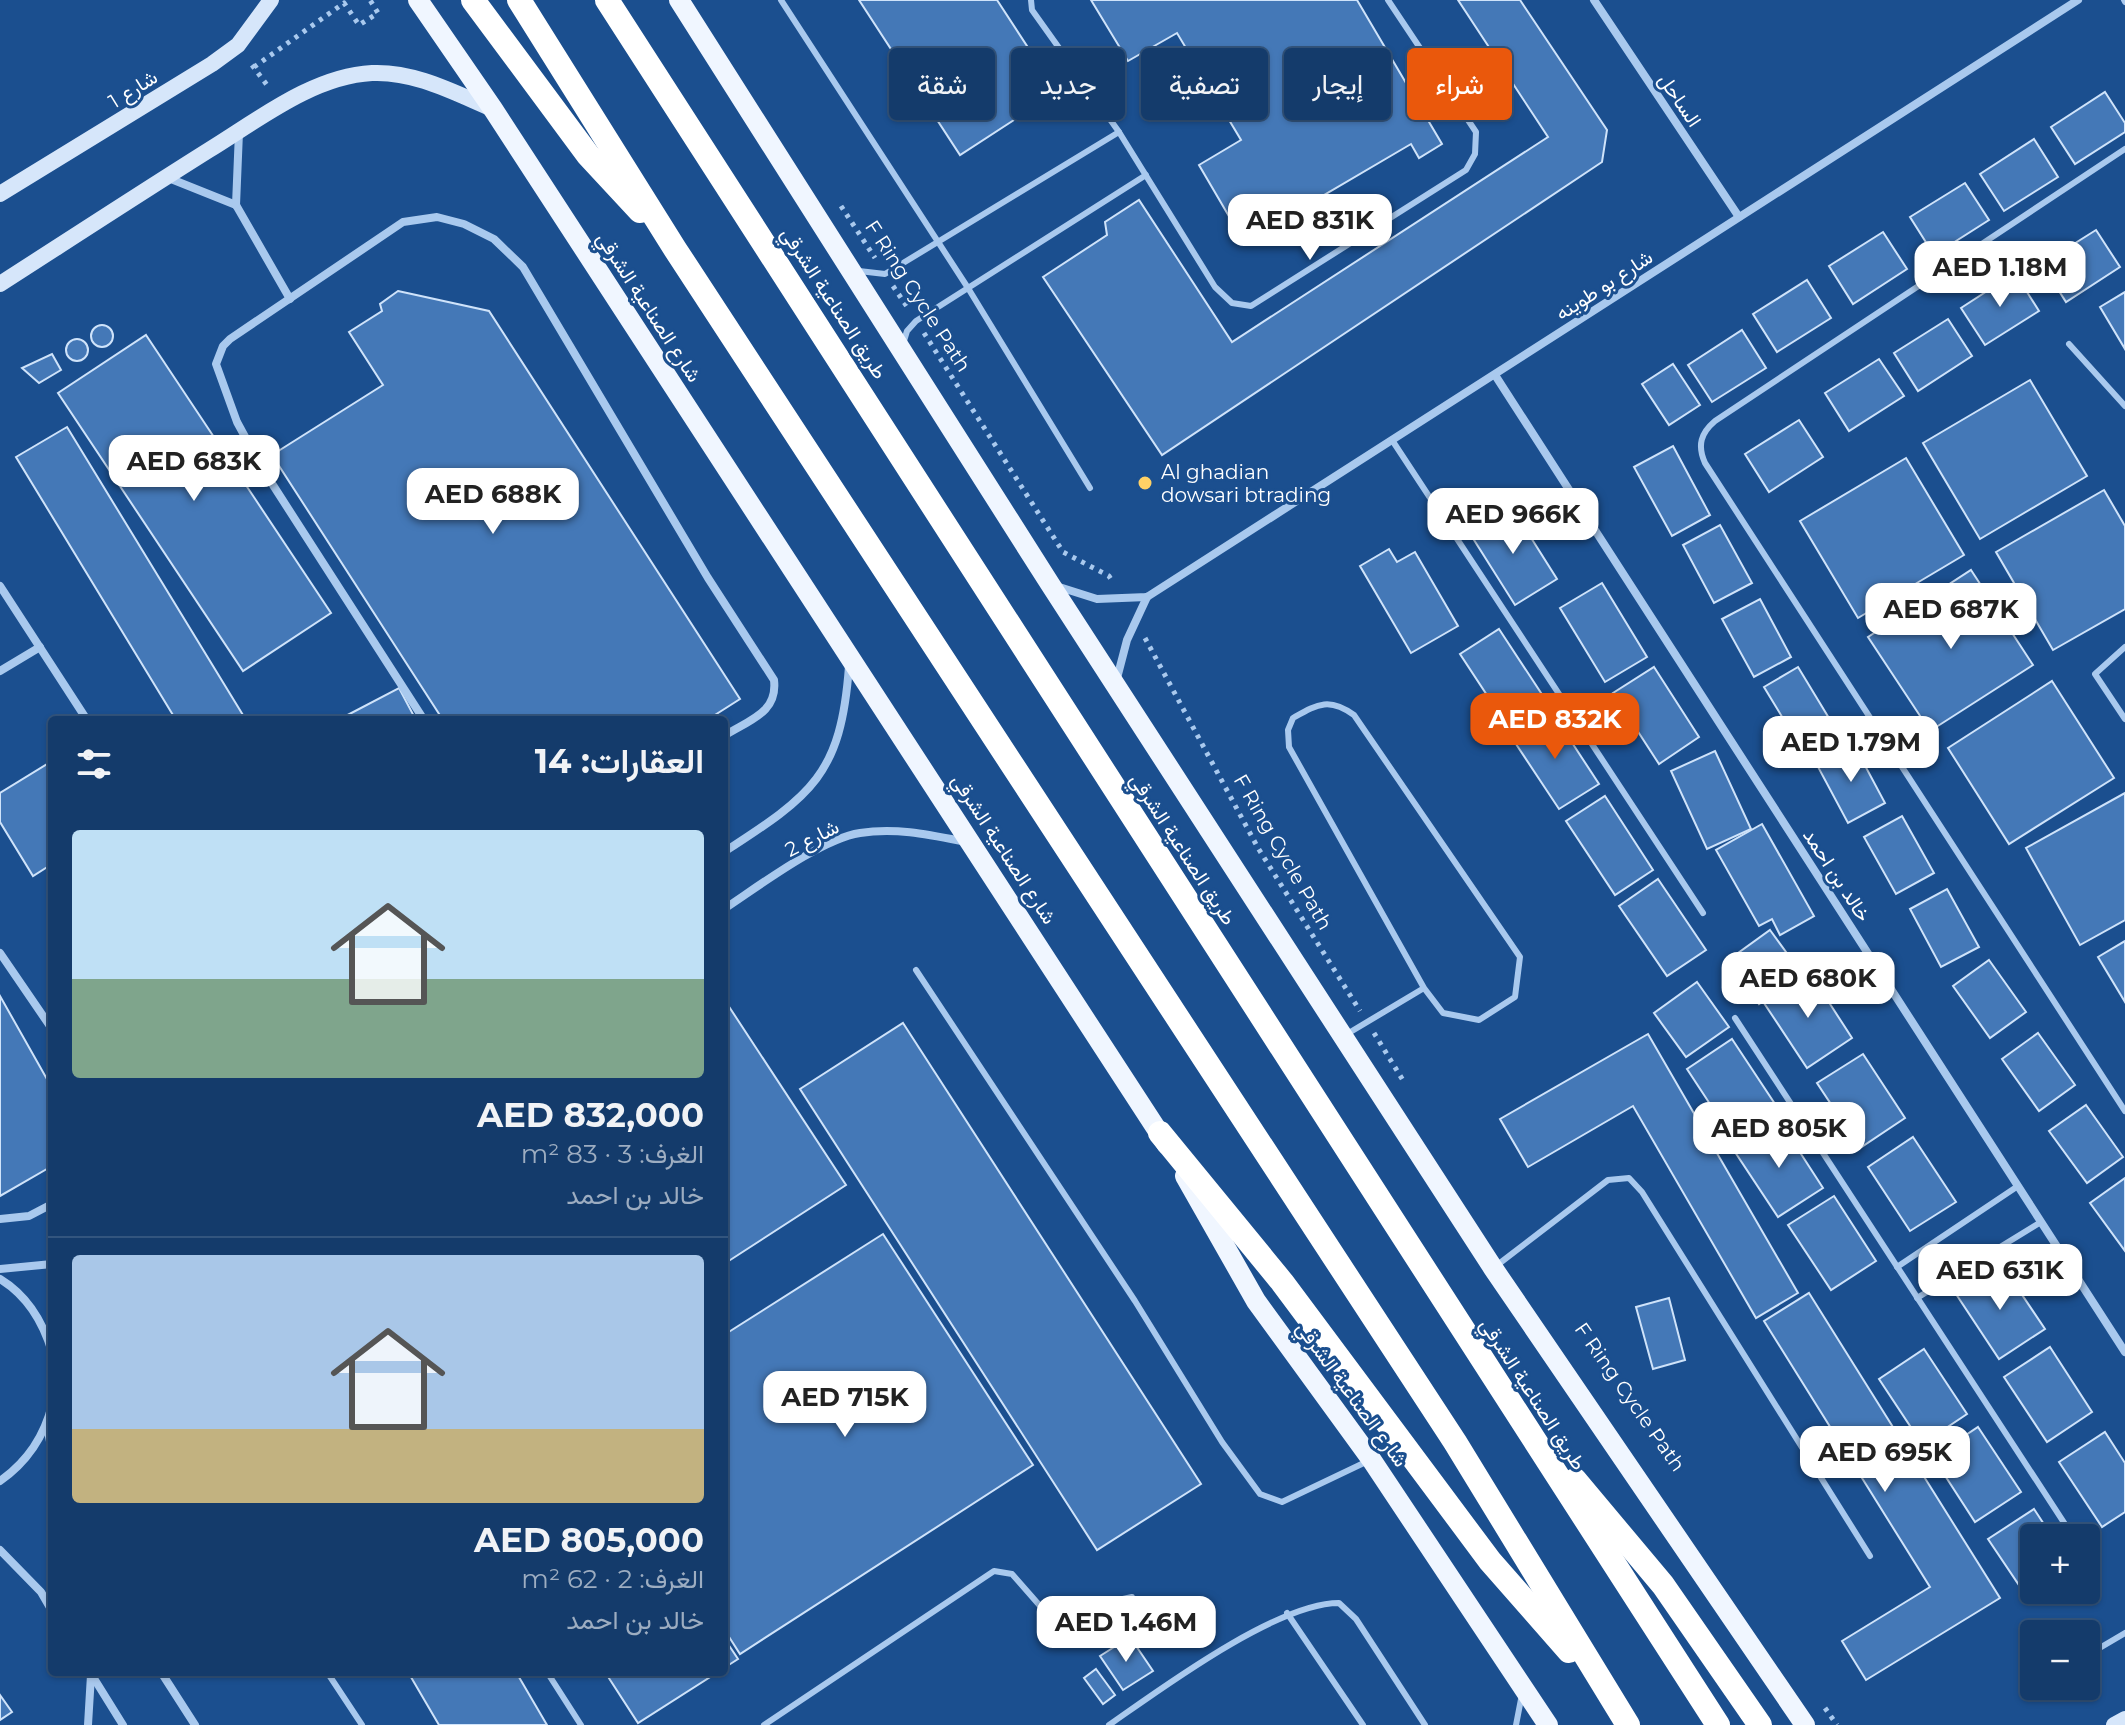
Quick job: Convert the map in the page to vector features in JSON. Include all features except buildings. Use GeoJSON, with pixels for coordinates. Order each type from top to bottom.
{"type":"FeatureCollection","features":[{"type":"Feature","properties":{"kind":"highway"},"geometry":{"type":"LineString","coordinates":[[473,0],[588,155],[675,249]]}},
{"type":"Feature","properties":{"kind":"highway"},"geometry":{"type":"LineString","coordinates":[[519,0],[675,249],[1455,1442],[1628,1725]]}},
{"type":"Feature","properties":{"kind":"highway","name":"طريق الصناعية الشرقي"},"geometry":{"type":"LineString","coordinates":[[607,0],[639,44],[1718,1725]]}},
{"type":"Feature","properties":{"kind":"highway"},"geometry":{"type":"LineString","coordinates":[[615,0],[639,44]]}},
{"type":"Feature","properties":{"kind":"highway"},"geometry":{"type":"LineString","coordinates":[[1160,1133],[1282,1282],[1490,1561],[1610,1698]]}},
{"type":"Feature","properties":{"kind":"highway"},"geometry":{"type":"LineString","coordinates":[[1507,1398],[1663,1585],[1760,1725]]}},
{"type":"Feature","properties":{"kind":"main road","name":"شارع الصناعية الشرقي"},"geometry":{"type":"LineString","coordinates":[[418,0],[493,109],[849,661],[972,843],[1160,1133],[1256,1301],[1371,1459],[1548,1725]]}},
{"type":"Feature","properties":{"kind":"main road"},"geometry":{"type":"LineString","coordinates":[[679,0],[1050,584],[1493,1268],[1805,1725]]}},
{"type":"Feature","properties":{"kind":"street","name":"شارع 1"},"geometry":{"type":"LineString","coordinates":[[0,194],[238,45],[271,0]]}},
{"type":"Feature","properties":{"kind":"street","name":"الساحل"},"geometry":{"type":"LineString","coordinates":[[1594,0],[1739,217]]}},
{"type":"Feature","properties":{"kind":"street","name":"شارع بو طوينه"},"geometry":{"type":"LineString","coordinates":[[1050,584],[1097,599],[1147,597],[2078,0]]}},
{"type":"Feature","properties":{"kind":"street"},"geometry":{"type":"LineString","coordinates":[[0,284],[282,106],[343,78],[373,73],[412,77],[493,109]]}},
{"type":"Feature","properties":{"kind":"street"},"geometry":{"type":"LineString","coordinates":[[239,132],[236,205],[290,299]]}},
{"type":"Feature","properties":{"kind":"street"},"geometry":{"type":"LineString","coordinates":[[166,177],[236,205]]}},
{"type":"Feature","properties":{"kind":"street"},"geometry":{"type":"LineString","coordinates":[[421,716],[262,468],[217,374],[216,364],[223,346],[403,222],[437,217],[464,224],[494,239],[523,267],[708,578],[774,680],[776,695],[772,706],[728,734]]}},
{"type":"Feature","properties":{"kind":"street","name":"خالد بن احمد"},"geometry":{"type":"LineString","coordinates":[[1495,375],[2125,1352]]}},
{"type":"Feature","properties":{"kind":"street"},"geometry":{"type":"LineString","coordinates":[[0,586],[84,716]]}},
{"type":"Feature","properties":{"kind":"street","name":"شارع بو طوينه"},"geometry":{"type":"LineString","coordinates":[[1116,682],[1135,620],[1147,597]]}},
{"type":"Feature","properties":{"kind":"street"},"geometry":{"type":"LineString","coordinates":[[0,671],[40,647]]}},
{"type":"Feature","properties":{"kind":"street","name":"شارع 2"},"geometry":{"type":"LineString","coordinates":[[728,849],[775,820],[805,794],[825,771],[846,711],[849,661]]}},
{"type":"Feature","properties":{"kind":"street","name":"شارع 2"},"geometry":{"type":"LineString","coordinates":[[728,906],[811,853],[857,833],[895,830],[972,843]]}},
{"type":"Feature","properties":{"kind":"street"},"geometry":{"type":"LineString","coordinates":[[0,953],[48,1023]]}},
{"type":"Feature","properties":{"kind":"street"},"geometry":{"type":"LineString","coordinates":[[0,1219],[29,1216],[48,1206]]}},
{"type":"Feature","properties":{"kind":"street"},"geometry":{"type":"LineString","coordinates":[[0,1269],[48,1264]]}},
{"type":"Feature","properties":{"kind":"street"},"geometry":{"type":"LineString","coordinates":[[0,1279],[31,1306],[48,1339]]}},
{"type":"Feature","properties":{"kind":"street"},"geometry":{"type":"LineString","coordinates":[[0,1481],[29,1456],[48,1422]]}},
{"type":"Feature","properties":{"kind":"street"},"geometry":{"type":"LineString","coordinates":[[47,1426],[48,1431]]}},
{"type":"Feature","properties":{"kind":"street"},"geometry":{"type":"LineString","coordinates":[[0,1550],[41,1592],[48,1604]]}},
{"type":"Feature","properties":{"kind":"street"},"geometry":{"type":"LineString","coordinates":[[88,1725],[90,1676]]}},
{"type":"Feature","properties":{"kind":"street"},"geometry":{"type":"LineString","coordinates":[[92,1676],[123,1725]]}},
{"type":"Feature","properties":{"kind":"street"},"geometry":{"type":"LineString","coordinates":[[164,1676],[195,1725]]}},
{"type":"Feature","properties":{"kind":"street"},"geometry":{"type":"LineString","coordinates":[[2114,1725],[2125,1719]]}},
{"type":"Feature","properties":{"kind":"lane"},"geometry":{"type":"LineString","coordinates":[[781,0],[968,288],[1090,488]]}},
{"type":"Feature","properties":{"kind":"lane"},"geometry":{"type":"LineString","coordinates":[[1031,0],[1032,10],[1119,132],[1215,287],[1232,303],[1251,306],[1466,170],[1475,154],[1476,132],[1388,0]]}},
{"type":"Feature","properties":{"kind":"lane"},"geometry":{"type":"LineString","coordinates":[[849,268],[885,274],[1119,132]]}},
{"type":"Feature","properties":{"kind":"lane"},"geometry":{"type":"LineString","coordinates":[[2125,149],[1715,421],[1703,431],[1700,444],[1705,463],[2125,1111]]}},
{"type":"Feature","properties":{"kind":"lane"},"geometry":{"type":"LineString","coordinates":[[902,351],[907,331],[916,321],[1146,175]]}},
{"type":"Feature","properties":{"kind":"lane"},"geometry":{"type":"LineString","coordinates":[[2069,344],[2125,406]]}},
{"type":"Feature","properties":{"kind":"lane"},"geometry":{"type":"LineString","coordinates":[[1392,440],[1703,913]]}},
{"type":"Feature","properties":{"kind":"lane"},"geometry":{"type":"LineString","coordinates":[[2125,647],[2095,674],[2125,719]]}},
{"type":"Feature","properties":{"kind":"lane"},"geometry":{"type":"LineString","coordinates":[[1322,702],[1338,704],[1354,715],[1520,957],[1515,997],[1479,1020],[1443,1013],[1424,988],[1289,747],[1288,730],[1293,718],[1322,702]]}},
{"type":"Feature","properties":{"kind":"lane"},"geometry":{"type":"LineString","coordinates":[[916,970],[1135,1301],[1222,1442],[1260,1494],[1282,1502],[1371,1459]]}},
{"type":"Feature","properties":{"kind":"lane"},"geometry":{"type":"LineString","coordinates":[[1344,1036],[1424,988]]}},
{"type":"Feature","properties":{"kind":"lane"},"geometry":{"type":"LineString","coordinates":[[1735,1018],[2065,1524]]}},
{"type":"Feature","properties":{"kind":"lane"},"geometry":{"type":"LineString","coordinates":[[1493,1268],[1608,1180],[1629,1178],[1642,1192],[1870,1556]]}},
{"type":"Feature","properties":{"kind":"lane"},"geometry":{"type":"LineString","coordinates":[[1897,1267],[2018,1186]]}},
{"type":"Feature","properties":{"kind":"lane"},"geometry":{"type":"LineString","coordinates":[[1917,1298],[2041,1222]]}},
{"type":"Feature","properties":{"kind":"lane"},"geometry":{"type":"LineString","coordinates":[[764,1725],[994,1571],[1012,1574],[1041,1607],[1055,1614],[1132,1597]]}},
{"type":"Feature","properties":{"kind":"lane"},"geometry":{"type":"LineString","coordinates":[[1109,1725],[1176,1679],[1287,1613],[1317,1603],[1339,1603],[1356,1619],[1425,1725]]}},
{"type":"Feature","properties":{"kind":"lane"},"geometry":{"type":"LineString","coordinates":[[1287,1613],[1363,1725]]}},
{"type":"Feature","properties":{"kind":"lane"},"geometry":{"type":"LineString","coordinates":[[2100,1648],[2125,1633]]}},
{"type":"Feature","properties":{"kind":"lane"},"geometry":{"type":"LineString","coordinates":[[330,1676],[362,1725]]}},
{"type":"Feature","properties":{"kind":"lane"},"geometry":{"type":"LineString","coordinates":[[550,1676],[581,1725]]}},
{"type":"Feature","properties":{"kind":"lane"},"geometry":{"type":"LineString","coordinates":[[1516,1725],[1524,1686]]}},
{"type":"Feature","properties":{"kind":"path"},"geometry":{"type":"LineString","coordinates":[[254,67],[344,3],[359,25],[378,13],[370,0]]}},
{"type":"Feature","properties":{"kind":"path"},"geometry":{"type":"LineString","coordinates":[[238,45],[282,106]]}},
{"type":"Feature","properties":{"kind":"path","name":"F Ring Cycle Path"},"geometry":{"type":"LineString","coordinates":[[835,196],[1063,552],[1109,576],[1122,600]]}},
{"type":"Feature","properties":{"kind":"path","name":"F Ring Cycle Path"},"geometry":{"type":"LineString","coordinates":[[1135,620],[1258,848],[1407,1088]]}},
{"type":"Feature","properties":{"kind":"path"},"geometry":{"type":"LineString","coordinates":[[1819,1699],[1837,1725]]}},
{"type":"Feature","properties":{"kind":"place","name":"Al ghadian dowsari btrading"},"geometry":{"type":"Point","coordinates":[1145,483]}}]}
